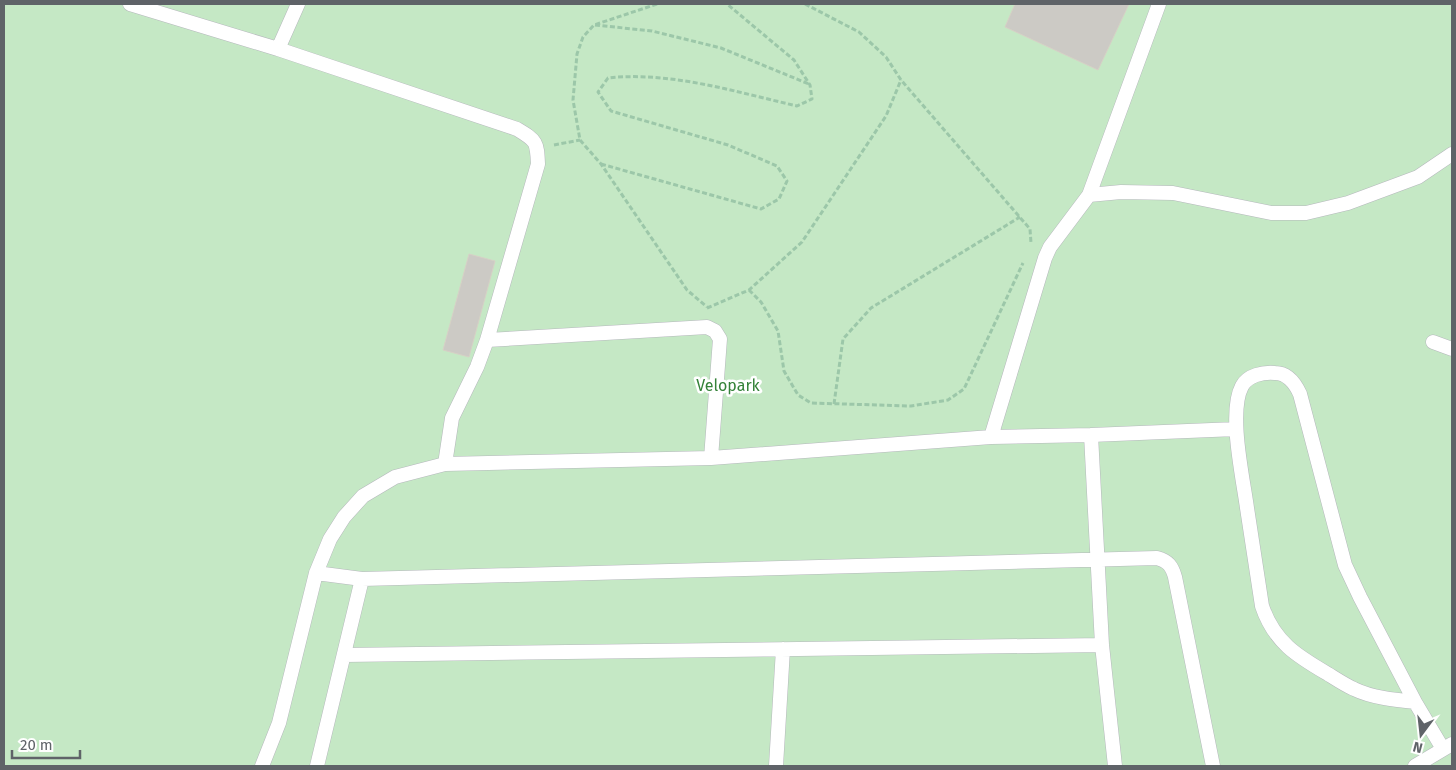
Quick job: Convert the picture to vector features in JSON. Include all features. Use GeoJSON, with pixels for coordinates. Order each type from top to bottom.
{"type":"FeatureCollection","features":[{"type":"Feature","properties":{"kind":"lane"},"geometry":{"type":"LineString","coordinates":[[130,4],[278,49],[517,130],[533,138],[537,148],[538,164],[477,367],[452,418],[444,464]]}},
{"type":"Feature","properties":{"kind":"lane"},"geometry":{"type":"LineString","coordinates":[[278,49],[298,4]]}},
{"type":"Feature","properties":{"kind":"lane"},"geometry":{"type":"LineString","coordinates":[[991,437],[1045,258],[1050,247],[1089,195],[1159,4]]}},
{"type":"Feature","properties":{"kind":"lane"},"geometry":{"type":"LineString","coordinates":[[1089,195],[1121,192],[1173,193],[1271,213],[1306,213],[1348,203],[1418,177],[1452,154]]}},
{"type":"Feature","properties":{"kind":"lane"},"geometry":{"type":"LineString","coordinates":[[486,340],[707,327],[715,331],[720,339],[712,458]]}},
{"type":"Feature","properties":{"kind":"lane"},"geometry":{"type":"LineString","coordinates":[[1433,342],[1452,349]]}},
{"type":"Feature","properties":{"kind":"lane"},"geometry":{"type":"LineString","coordinates":[[1415,702],[1387,699],[1355,690],[1288,648],[1267,622],[1262,606],[1236,429],[1238,397],[1242,385],[1251,376],[1276,373],[1286,375],[1294,382],[1302,402],[1346,565],[1360,598],[1415,702],[1448,746],[1415,766]]}},
{"type":"Feature","properties":{"kind":"lane"},"geometry":{"type":"LineString","coordinates":[[262,766],[279,723],[316,573],[330,539],[344,517],[363,496],[395,477],[444,464],[712,458],[991,437],[1091,436],[1236,429]]}},
{"type":"Feature","properties":{"kind":"lane"},"geometry":{"type":"LineString","coordinates":[[1091,436],[1102,645],[1115,766]]}},
{"type":"Feature","properties":{"kind":"lane"},"geometry":{"type":"LineString","coordinates":[[316,573],[362,579],[1157,558],[1166,561],[1172,568],[1213,766]]}},
{"type":"Feature","properties":{"kind":"lane"},"geometry":{"type":"LineString","coordinates":[[317,766],[362,579]]}},
{"type":"Feature","properties":{"kind":"lane"},"geometry":{"type":"LineString","coordinates":[[344,655],[1102,645]]}},
{"type":"Feature","properties":{"kind":"lane"},"geometry":{"type":"LineString","coordinates":[[776,766],[783,649]]}},
{"type":"Feature","properties":{"kind":"path"},"geometry":{"type":"LineString","coordinates":[[657,4],[594,25],[583,36],[577,54],[573,100],[580,140],[601,164],[686,290],[707,307]]}},
{"type":"Feature","properties":{"kind":"path"},"geometry":{"type":"LineString","coordinates":[[601,164],[761,209],[779,199],[787,181],[777,166],[728,145],[611,110],[598,92],[608,78],[631,75],[694,83],[797,106],[812,99],[810,85],[794,60],[727,4]]}},
{"type":"Feature","properties":{"kind":"path"},"geometry":{"type":"LineString","coordinates":[[805,4],[859,32],[886,57],[901,80],[1021,217],[1030,229],[1031,244]]}},
{"type":"Feature","properties":{"kind":"path"},"geometry":{"type":"LineString","coordinates":[[594,25],[652,31],[721,48],[810,85]]}},
{"type":"Feature","properties":{"kind":"path"},"geometry":{"type":"LineString","coordinates":[[695,328],[707,307],[749,290],[802,242],[886,116],[901,80]]}},
{"type":"Feature","properties":{"kind":"path"},"geometry":{"type":"LineString","coordinates":[[537,148],[580,140]]}},
{"type":"Feature","properties":{"kind":"path"},"geometry":{"type":"LineString","coordinates":[[834,404],[843,339],[871,308],[1021,217]]}},
{"type":"Feature","properties":{"kind":"path"},"geometry":{"type":"LineString","coordinates":[[749,290],[761,302],[778,331],[784,371],[798,395],[811,403],[911,406],[948,400],[964,389],[1023,262]]}},
{"type":"Feature","properties":{"kind":"green space","name":"Velopark"},"geometry":{"type":"Polygon","coordinates":[[[4,4],[1452,4],[1452,766],[4,766],[4,4]]]}},
{"type":"Feature","properties":{"kind":"building"},"geometry":{"type":"Polygon","coordinates":[[[1015,4],[1129,4],[1098,70],[1005,27],[1015,4]]]}},
{"type":"Feature","properties":{"kind":"building"},"geometry":{"type":"Polygon","coordinates":[[[469,254],[495,261],[469,357],[443,350],[469,254]]]}}]}
